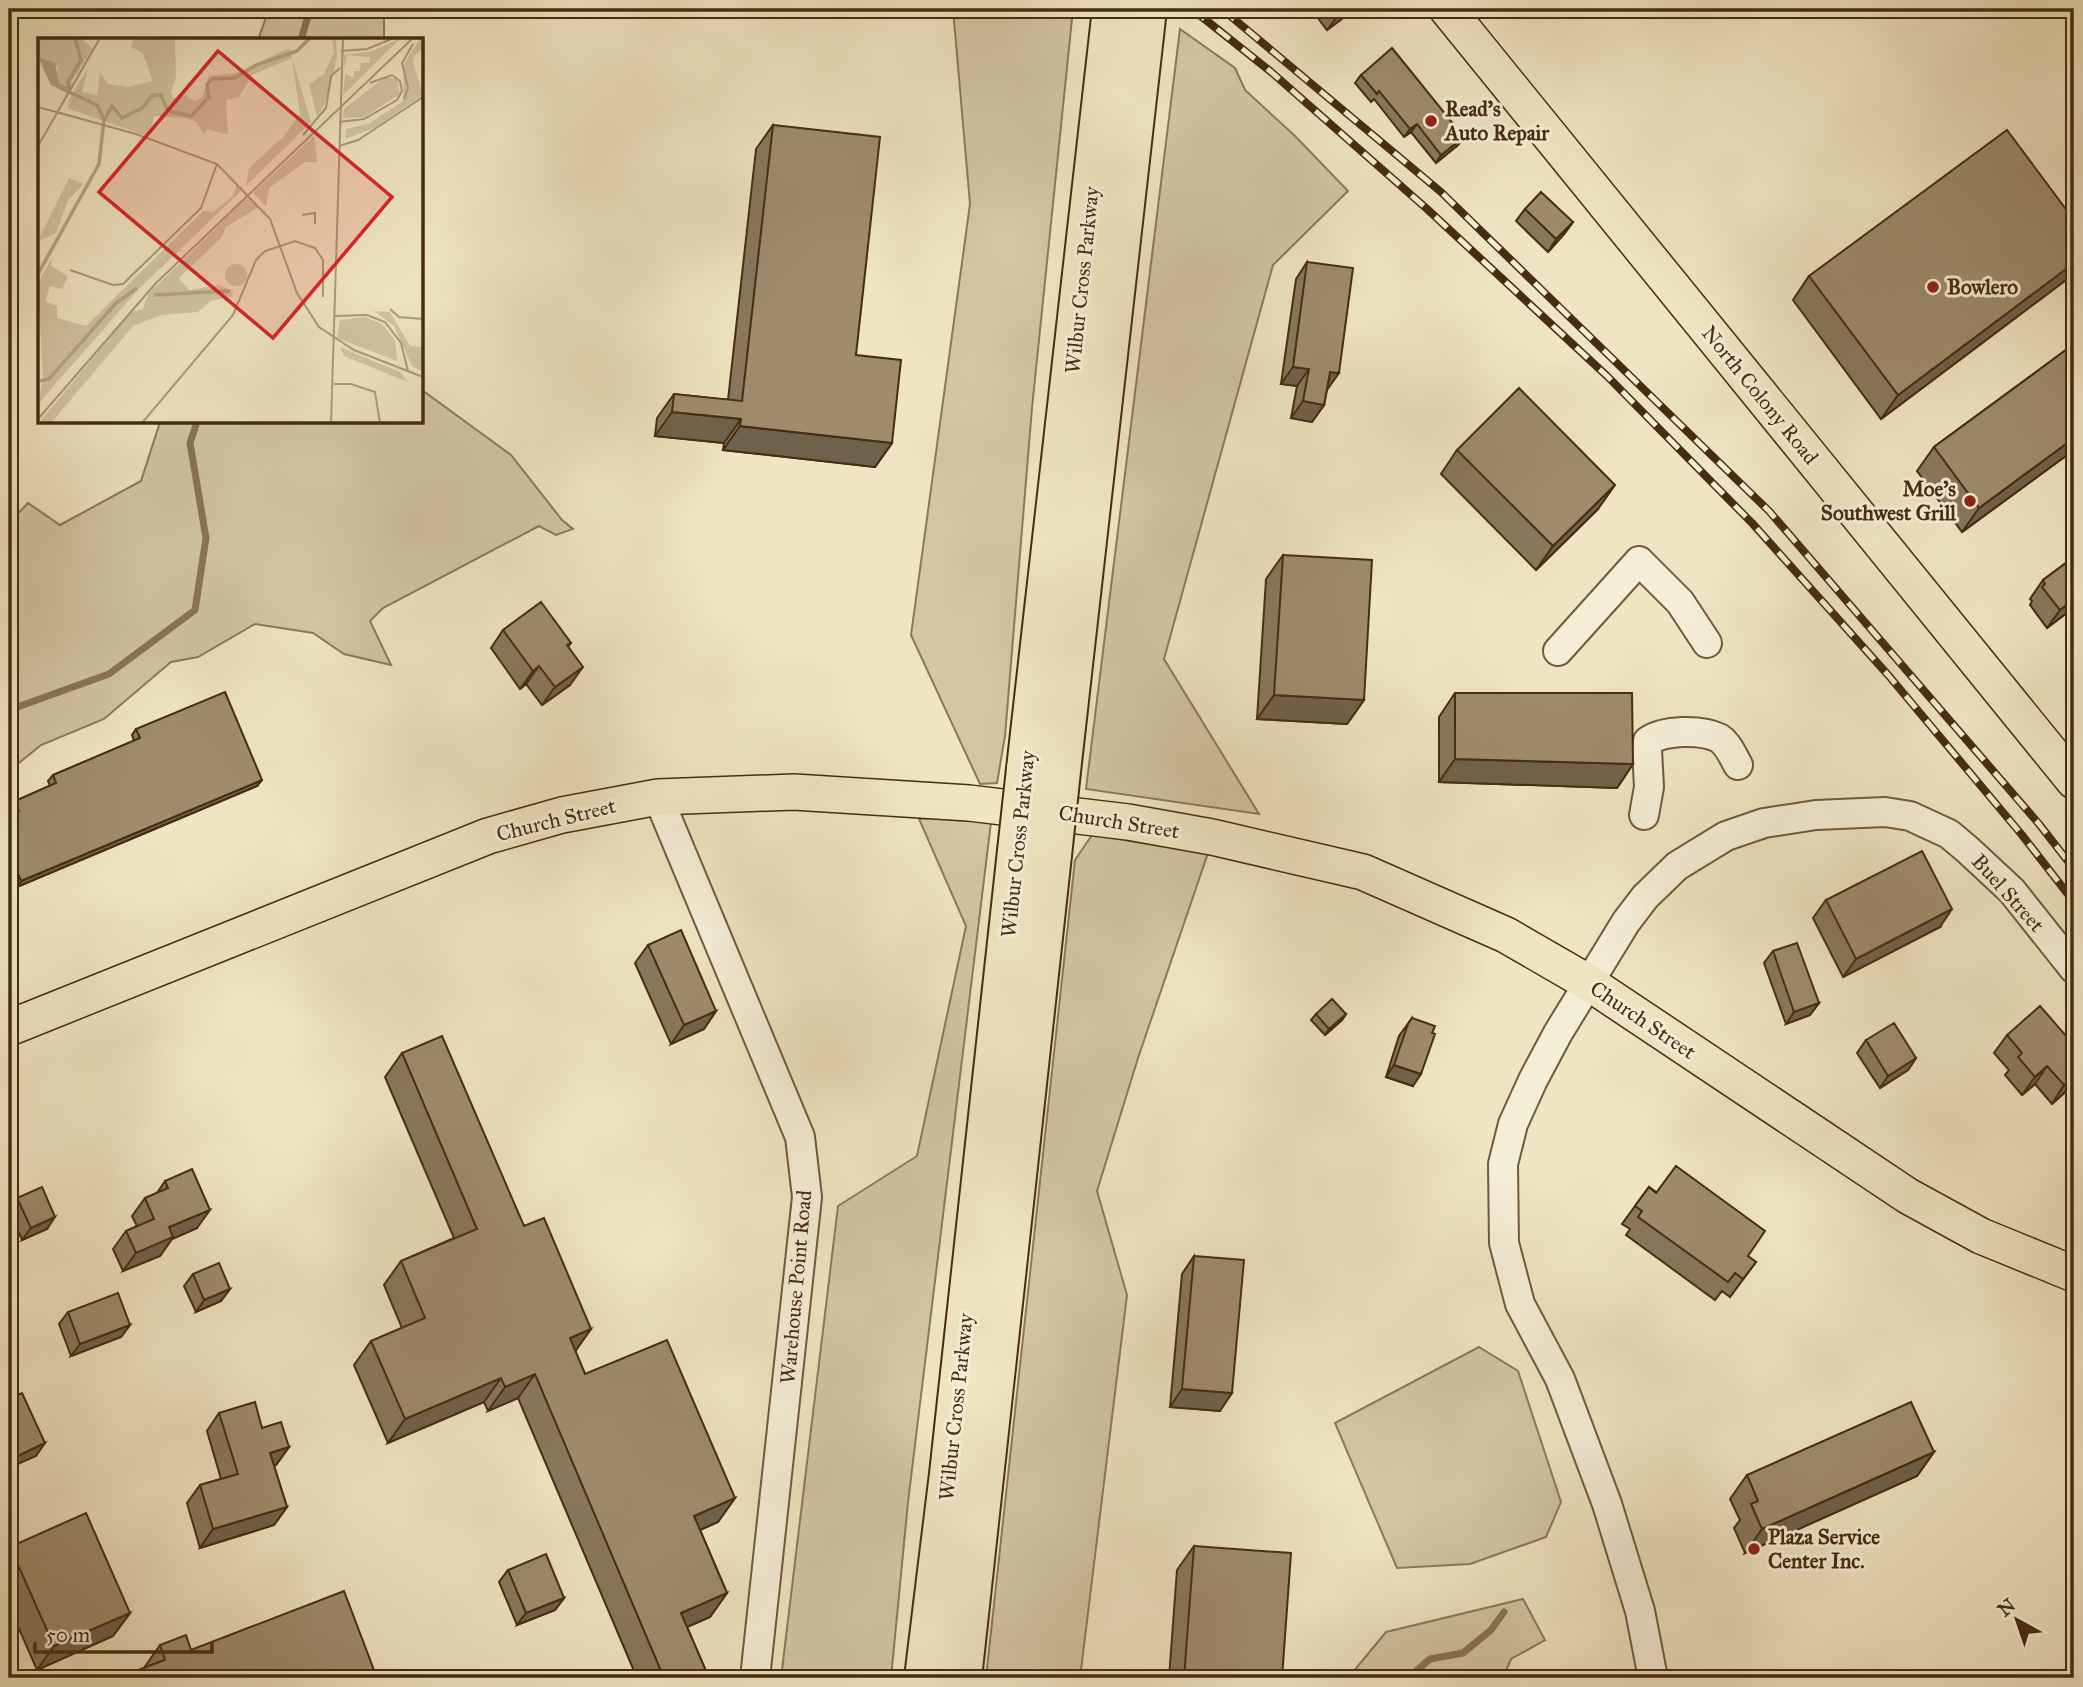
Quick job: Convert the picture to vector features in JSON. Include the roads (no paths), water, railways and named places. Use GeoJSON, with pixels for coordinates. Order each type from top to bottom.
{"type":"FeatureCollection","features":[{"type":"Feature","properties":{"kind":"highway"},"geometry":{"type":"LineString","coordinates":[[1090,206],[1098,9]]}},
{"type":"Feature","properties":{"kind":"highway","name":"Wilbur Cross Parkway"},"geometry":{"type":"LineString","coordinates":[[1044,770],[1090,206],[1135,10]]}},
{"type":"Feature","properties":{"kind":"highway","name":"Wilbur Cross Parkway"},"geometry":{"type":"LineString","coordinates":[[924,1678],[952,1446],[1034,853],[1135,10]]}},
{"type":"Feature","properties":{"kind":"highway","name":"Wilbur Cross Parkway"},"geometry":{"type":"LineString","coordinates":[[962,1678],[1034,853]]}},
{"type":"Feature","properties":{"kind":"main road","name":"North Colony Road"},"geometry":{"type":"LineString","coordinates":[[1447,9],[2074,781]]}},
{"type":"Feature","properties":{"kind":"main road","name":"Church Street"},"geometry":{"type":"LineString","coordinates":[[9,1028],[488,836],[562,814],[659,797],[794,792],[916,799],[1048,811],[1212,837],[1363,872],[1506,935],[1588,983],[1908,1196],[1981,1236],[2074,1274]]}},
{"type":"Feature","properties":{"kind":"street"},"geometry":{"type":"LineString","coordinates":[[1558,651],[1639,561],[1680,602],[1707,643]]}},
{"type":"Feature","properties":{"kind":"street"},"geometry":{"type":"LineString","coordinates":[[1644,815],[1650,787],[1648,741],[1656,736],[1701,733],[1718,738],[1726,744],[1738,765]]}},
{"type":"Feature","properties":{"kind":"street","name":"Warehouse Point Road"},"geometry":{"type":"LineString","coordinates":[[659,797],[800,1137],[807,1197],[755,1678]]}},
{"type":"Feature","properties":{"kind":"street","name":"Buel Street"},"geometry":{"type":"LineString","coordinates":[[1653,1678],[1640,1611],[1607,1504],[1560,1379],[1520,1304],[1504,1243],[1503,1164],[1513,1124],[1533,1080],[1588,983],[1626,922],[1660,881],[1677,866],[1736,833],[1764,823],[1843,812],[1885,812],[1910,816],[1949,834],[2012,891],[2074,969]]}},
{"type":"Feature","properties":{"kind":"waterway"},"geometry":{"type":"LineString","coordinates":[[302,38],[310,9]]}},
{"type":"Feature","properties":{"kind":"waterway"},"geometry":{"type":"LineString","coordinates":[[9,710],[109,674],[195,610],[206,538],[190,443],[196,424]]}},
{"type":"Feature","properties":{"kind":"waterway"},"geometry":{"type":"LineString","coordinates":[[1408,1678],[1430,1659],[1463,1653],[1491,1630],[1504,1612]]}},
{"type":"Feature","properties":{"kind":"railway"},"geometry":{"type":"LineString","coordinates":[[1192,9],[1270,71],[1426,208],[1607,376],[1752,523],[1889,676],[2022,835],[2074,902]]}},
{"type":"Feature","properties":{"kind":"railway"},"geometry":{"type":"LineString","coordinates":[[1222,9],[1441,192],[1769,511],[2039,824],[2074,869]]}},
{"type":"Feature","properties":{"kind":"place","name":"Read’s Auto Repair"},"geometry":{"type":"Point","coordinates":[1431,121]}},
{"type":"Feature","properties":{"kind":"place","name":"Bowlero"},"geometry":{"type":"Point","coordinates":[1933,287]}},
{"type":"Feature","properties":{"kind":"place","name":"Moe's Southwest Grill"},"geometry":{"type":"Point","coordinates":[1970,501]}},
{"type":"Feature","properties":{"kind":"place","name":"Plaza Service Center Inc."},"geometry":{"type":"Point","coordinates":[1754,1549]}}]}
